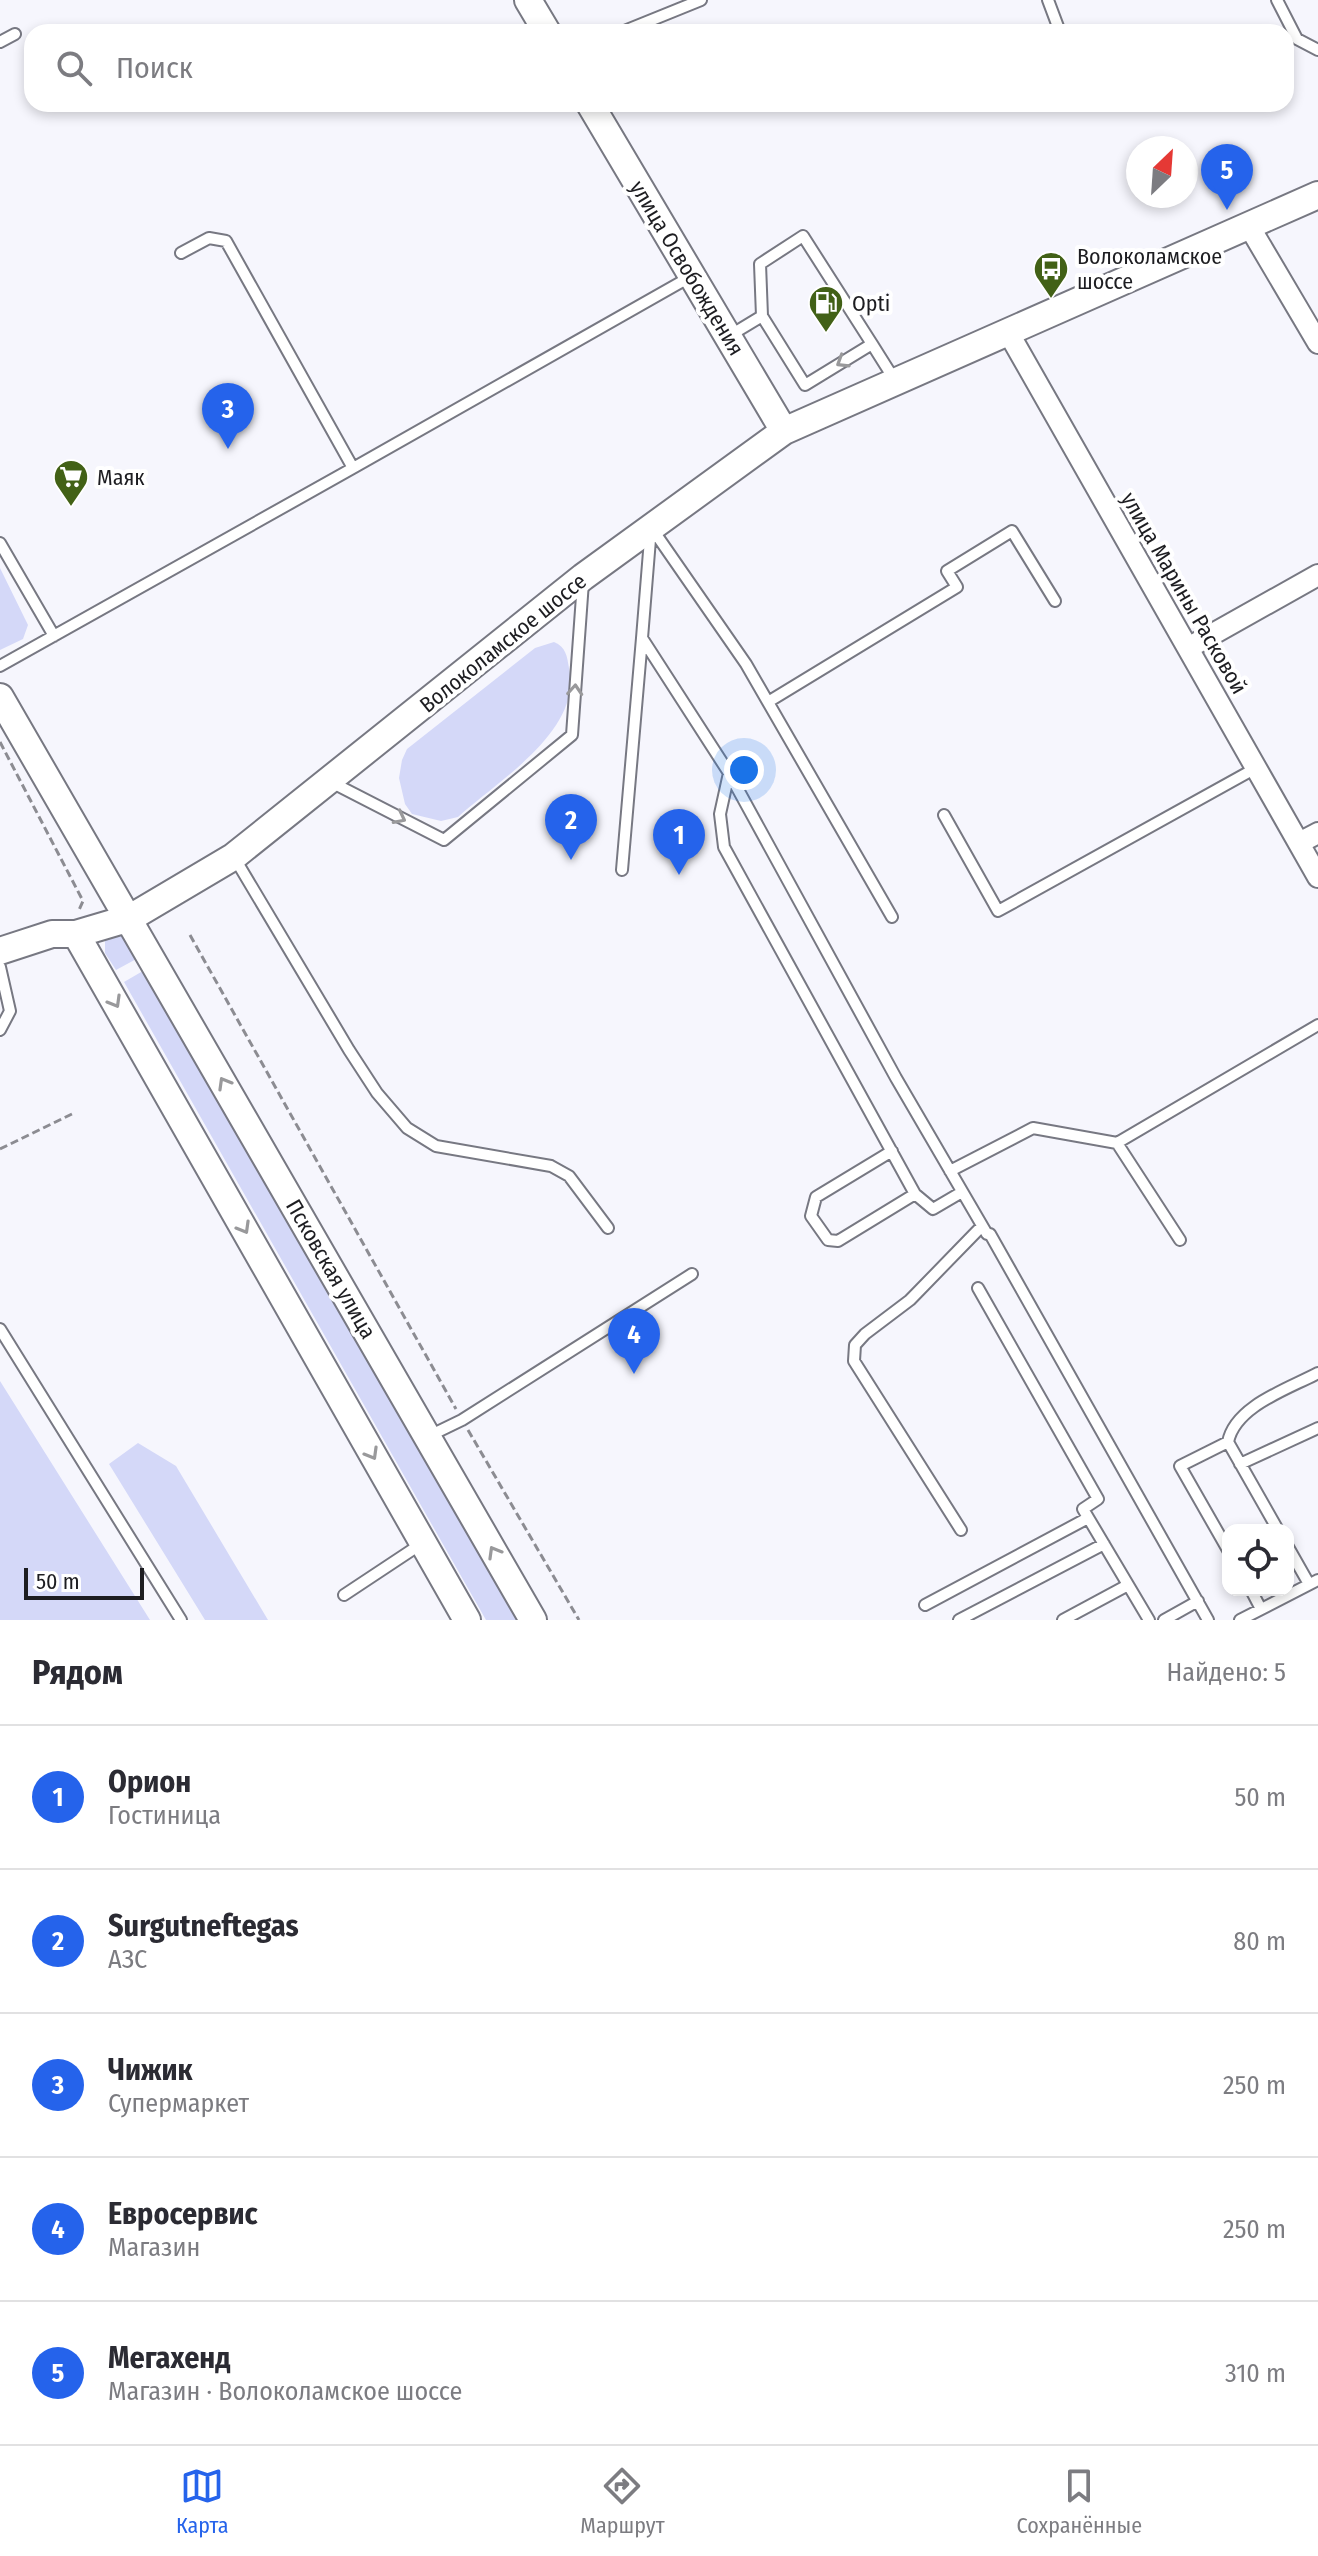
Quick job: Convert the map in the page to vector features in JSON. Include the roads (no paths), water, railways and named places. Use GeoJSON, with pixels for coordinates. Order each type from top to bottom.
{"type":"FeatureCollection","features":[{"type":"Feature","properties":{"kind":"main road"},"geometry":{"type":"LineString","coordinates":[[528,0],[542,24]]}},
{"type":"Feature","properties":{"kind":"main road","name":"улица Освобождения"},"geometry":{"type":"LineString","coordinates":[[595,112],[784,431]]}},
{"type":"Feature","properties":{"kind":"main road","name":"Волоколамское шоссе"},"geometry":{"type":"LineString","coordinates":[[0,951],[76,927],[130,918],[233,857],[331,782],[583,577],[784,431],[1318,195]]}},
{"type":"Feature","properties":{"kind":"main road","name":"Псковская улица"},"geometry":{"type":"LineString","coordinates":[[3,707],[130,918],[533,1620]]}},
{"type":"Feature","properties":{"kind":"main road"},"geometry":{"type":"LineString","coordinates":[[76,927],[467,1620]]}},
{"type":"Feature","properties":{"kind":"street"},"geometry":{"type":"LineString","coordinates":[[1249,226],[1318,343]]}},
{"type":"Feature","properties":{"kind":"street","name":"улица Марины Расковой"},"geometry":{"type":"LineString","coordinates":[[1008,332],[1318,877]]}},
{"type":"Feature","properties":{"kind":"street"},"geometry":{"type":"LineString","coordinates":[[1188,648],[1318,575]]}},
{"type":"Feature","properties":{"kind":"street"},"geometry":{"type":"LineString","coordinates":[[1299,843],[1318,833]]}},
{"type":"Feature","properties":{"kind":"lane"},"geometry":{"type":"LineString","coordinates":[[642,24],[701,0]]}},
{"type":"Feature","properties":{"kind":"lane"},"geometry":{"type":"LineString","coordinates":[[1048,0],[1057,24]]}},
{"type":"Feature","properties":{"kind":"lane"},"geometry":{"type":"LineString","coordinates":[[1277,0],[1289,24]]}},
{"type":"Feature","properties":{"kind":"lane"},"geometry":{"type":"LineString","coordinates":[[1294,33],[1297,39],[1318,50]]}},
{"type":"Feature","properties":{"kind":"lane"},"geometry":{"type":"LineString","coordinates":[[0,42],[15,34]]}},
{"type":"Feature","properties":{"kind":"lane"},"geometry":{"type":"LineString","coordinates":[[872,344],[805,385],[762,316],[760,264],[803,236],[872,344],[895,381]]}},
{"type":"Feature","properties":{"kind":"lane"},"geometry":{"type":"LineString","coordinates":[[181,253],[209,238],[226,241],[353,468]]}},
{"type":"Feature","properties":{"kind":"lane"},"geometry":{"type":"LineString","coordinates":[[0,666],[692,276]]}},
{"type":"Feature","properties":{"kind":"lane"},"geometry":{"type":"LineString","coordinates":[[728,337],[762,316]]}},
{"type":"Feature","properties":{"kind":"lane"},"geometry":{"type":"LineString","coordinates":[[622,870],[651,527]]}},
{"type":"Feature","properties":{"kind":"lane"},"geometry":{"type":"LineString","coordinates":[[651,527],[746,664],[892,917]]}},
{"type":"Feature","properties":{"kind":"lane"},"geometry":{"type":"LineString","coordinates":[[768,702],[957,587],[947,571],[1012,531],[1055,601]]}},
{"type":"Feature","properties":{"kind":"lane"},"geometry":{"type":"LineString","coordinates":[[0,543],[54,636]]}},
{"type":"Feature","properties":{"kind":"lane"},"geometry":{"type":"LineString","coordinates":[[331,782],[444,840],[456,831],[572,735],[583,577]]}},
{"type":"Feature","properties":{"kind":"lane"},"geometry":{"type":"LineString","coordinates":[[642,638],[729,773],[950,1171],[982,1226],[990,1234],[1208,1620]]}},
{"type":"Feature","properties":{"kind":"lane"},"geometry":{"type":"LineString","coordinates":[[944,815],[998,911],[1256,768]]}},
{"type":"Feature","properties":{"kind":"lane"},"geometry":{"type":"LineString","coordinates":[[729,773],[722,791],[720,814],[724,847],[915,1194],[933,1209],[962,1192]]}},
{"type":"Feature","properties":{"kind":"lane"},"geometry":{"type":"LineString","coordinates":[[233,857],[349,1050],[377,1093],[407,1128],[436,1146],[551,1166],[569,1176],[608,1228]]}},
{"type":"Feature","properties":{"kind":"lane"},"geometry":{"type":"LineString","coordinates":[[0,967],[10,1011],[0,1030]]}},
{"type":"Feature","properties":{"kind":"lane"},"geometry":{"type":"LineString","coordinates":[[950,1171],[1033,1128],[1117,1143],[1318,1025]]}},
{"type":"Feature","properties":{"kind":"lane"},"geometry":{"type":"LineString","coordinates":[[1117,1143],[1180,1240]]}},
{"type":"Feature","properties":{"kind":"lane"},"geometry":{"type":"LineString","coordinates":[[892,1151],[816,1197],[811,1216],[828,1240],[838,1241],[915,1194]]}},
{"type":"Feature","properties":{"kind":"lane"},"geometry":{"type":"LineString","coordinates":[[961,1530],[854,1361],[855,1345],[910,1300],[982,1226]]}},
{"type":"Feature","properties":{"kind":"lane"},"geometry":{"type":"LineString","coordinates":[[427,1436],[462,1420],[692,1274]]}},
{"type":"Feature","properties":{"kind":"lane"},"geometry":{"type":"LineString","coordinates":[[978,1288],[1098,1499],[1083,1509],[1149,1620]]}},
{"type":"Feature","properties":{"kind":"lane"},"geometry":{"type":"LineString","coordinates":[[0,1329],[181,1620]]}},
{"type":"Feature","properties":{"kind":"lane"},"geometry":{"type":"LineString","coordinates":[[1275,1524],[1228,1442],[1230,1428],[1247,1411],[1318,1373]]}},
{"type":"Feature","properties":{"kind":"lane"},"geometry":{"type":"LineString","coordinates":[[1240,1464],[1318,1428]]}},
{"type":"Feature","properties":{"kind":"lane"},"geometry":{"type":"LineString","coordinates":[[1222,1540],[1180,1466],[1228,1442]]}},
{"type":"Feature","properties":{"kind":"lane"},"geometry":{"type":"LineString","coordinates":[[925,1605],[1088,1518]]}},
{"type":"Feature","properties":{"kind":"lane"},"geometry":{"type":"LineString","coordinates":[[344,1595],[423,1543]]}},
{"type":"Feature","properties":{"kind":"lane"},"geometry":{"type":"LineString","coordinates":[[959,1620],[1104,1544]]}},
{"type":"Feature","properties":{"kind":"lane"},"geometry":{"type":"LineString","coordinates":[[1240,1620],[1314,1582],[1294,1555]]}},
{"type":"Feature","properties":{"kind":"lane"},"geometry":{"type":"LineString","coordinates":[[1063,1620],[1128,1585]]}},
{"type":"Feature","properties":{"kind":"lane"},"geometry":{"type":"LineString","coordinates":[[1254,1596],[1261,1609]]}},
{"type":"Feature","properties":{"kind":"lane"},"geometry":{"type":"LineString","coordinates":[[1164,1620],[1198,1601]]}},
{"type":"Feature","properties":{"kind":"place","name":"Мегахенд"},"geometry":{"type":"Point","coordinates":[1227,210]}},
{"type":"Feature","properties":{"kind":"place","name":"Волоколамское шоссе"},"geometry":{"type":"Point","coordinates":[1051,300]}},
{"type":"Feature","properties":{"kind":"place","name":"Opti"},"geometry":{"type":"Point","coordinates":[826,334]}},
{"type":"Feature","properties":{"kind":"place","name":"Чижик"},"geometry":{"type":"Point","coordinates":[228,449]}},
{"type":"Feature","properties":{"kind":"place","name":"Маяк"},"geometry":{"type":"Point","coordinates":[71,508]}},
{"type":"Feature","properties":{"kind":"place","name":"Surgutneftegas"},"geometry":{"type":"Point","coordinates":[571,860]}},
{"type":"Feature","properties":{"kind":"place","name":"Орион"},"geometry":{"type":"Point","coordinates":[679,875]}},
{"type":"Feature","properties":{"kind":"place","name":"Евросервис"},"geometry":{"type":"Point","coordinates":[634,1374]}}]}
